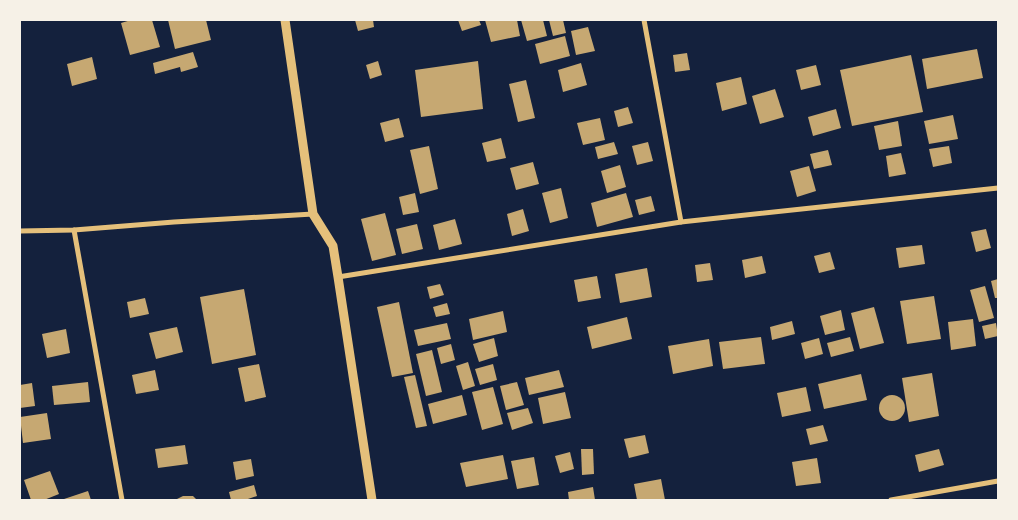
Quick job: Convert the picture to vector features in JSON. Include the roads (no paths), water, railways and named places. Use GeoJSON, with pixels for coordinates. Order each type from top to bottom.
{"type":"FeatureCollection","features":[{"type":"Feature","properties":{"kind":"street"},"geometry":{"type":"LineString","coordinates":[[285,20],[313,214],[333,246],[372,500]]}},
{"type":"Feature","properties":{"kind":"street"},"geometry":{"type":"LineString","coordinates":[[644,20],[681,222]]}},
{"type":"Feature","properties":{"kind":"street"},"geometry":{"type":"LineString","coordinates":[[338,277],[681,222],[998,188]]}},
{"type":"Feature","properties":{"kind":"street"},"geometry":{"type":"LineString","coordinates":[[20,231],[74,230],[313,214]]}},
{"type":"Feature","properties":{"kind":"street"},"geometry":{"type":"LineString","coordinates":[[74,230],[122,500]]}},
{"type":"Feature","properties":{"kind":"street"},"geometry":{"type":"LineString","coordinates":[[891,500],[998,481]]}}]}
